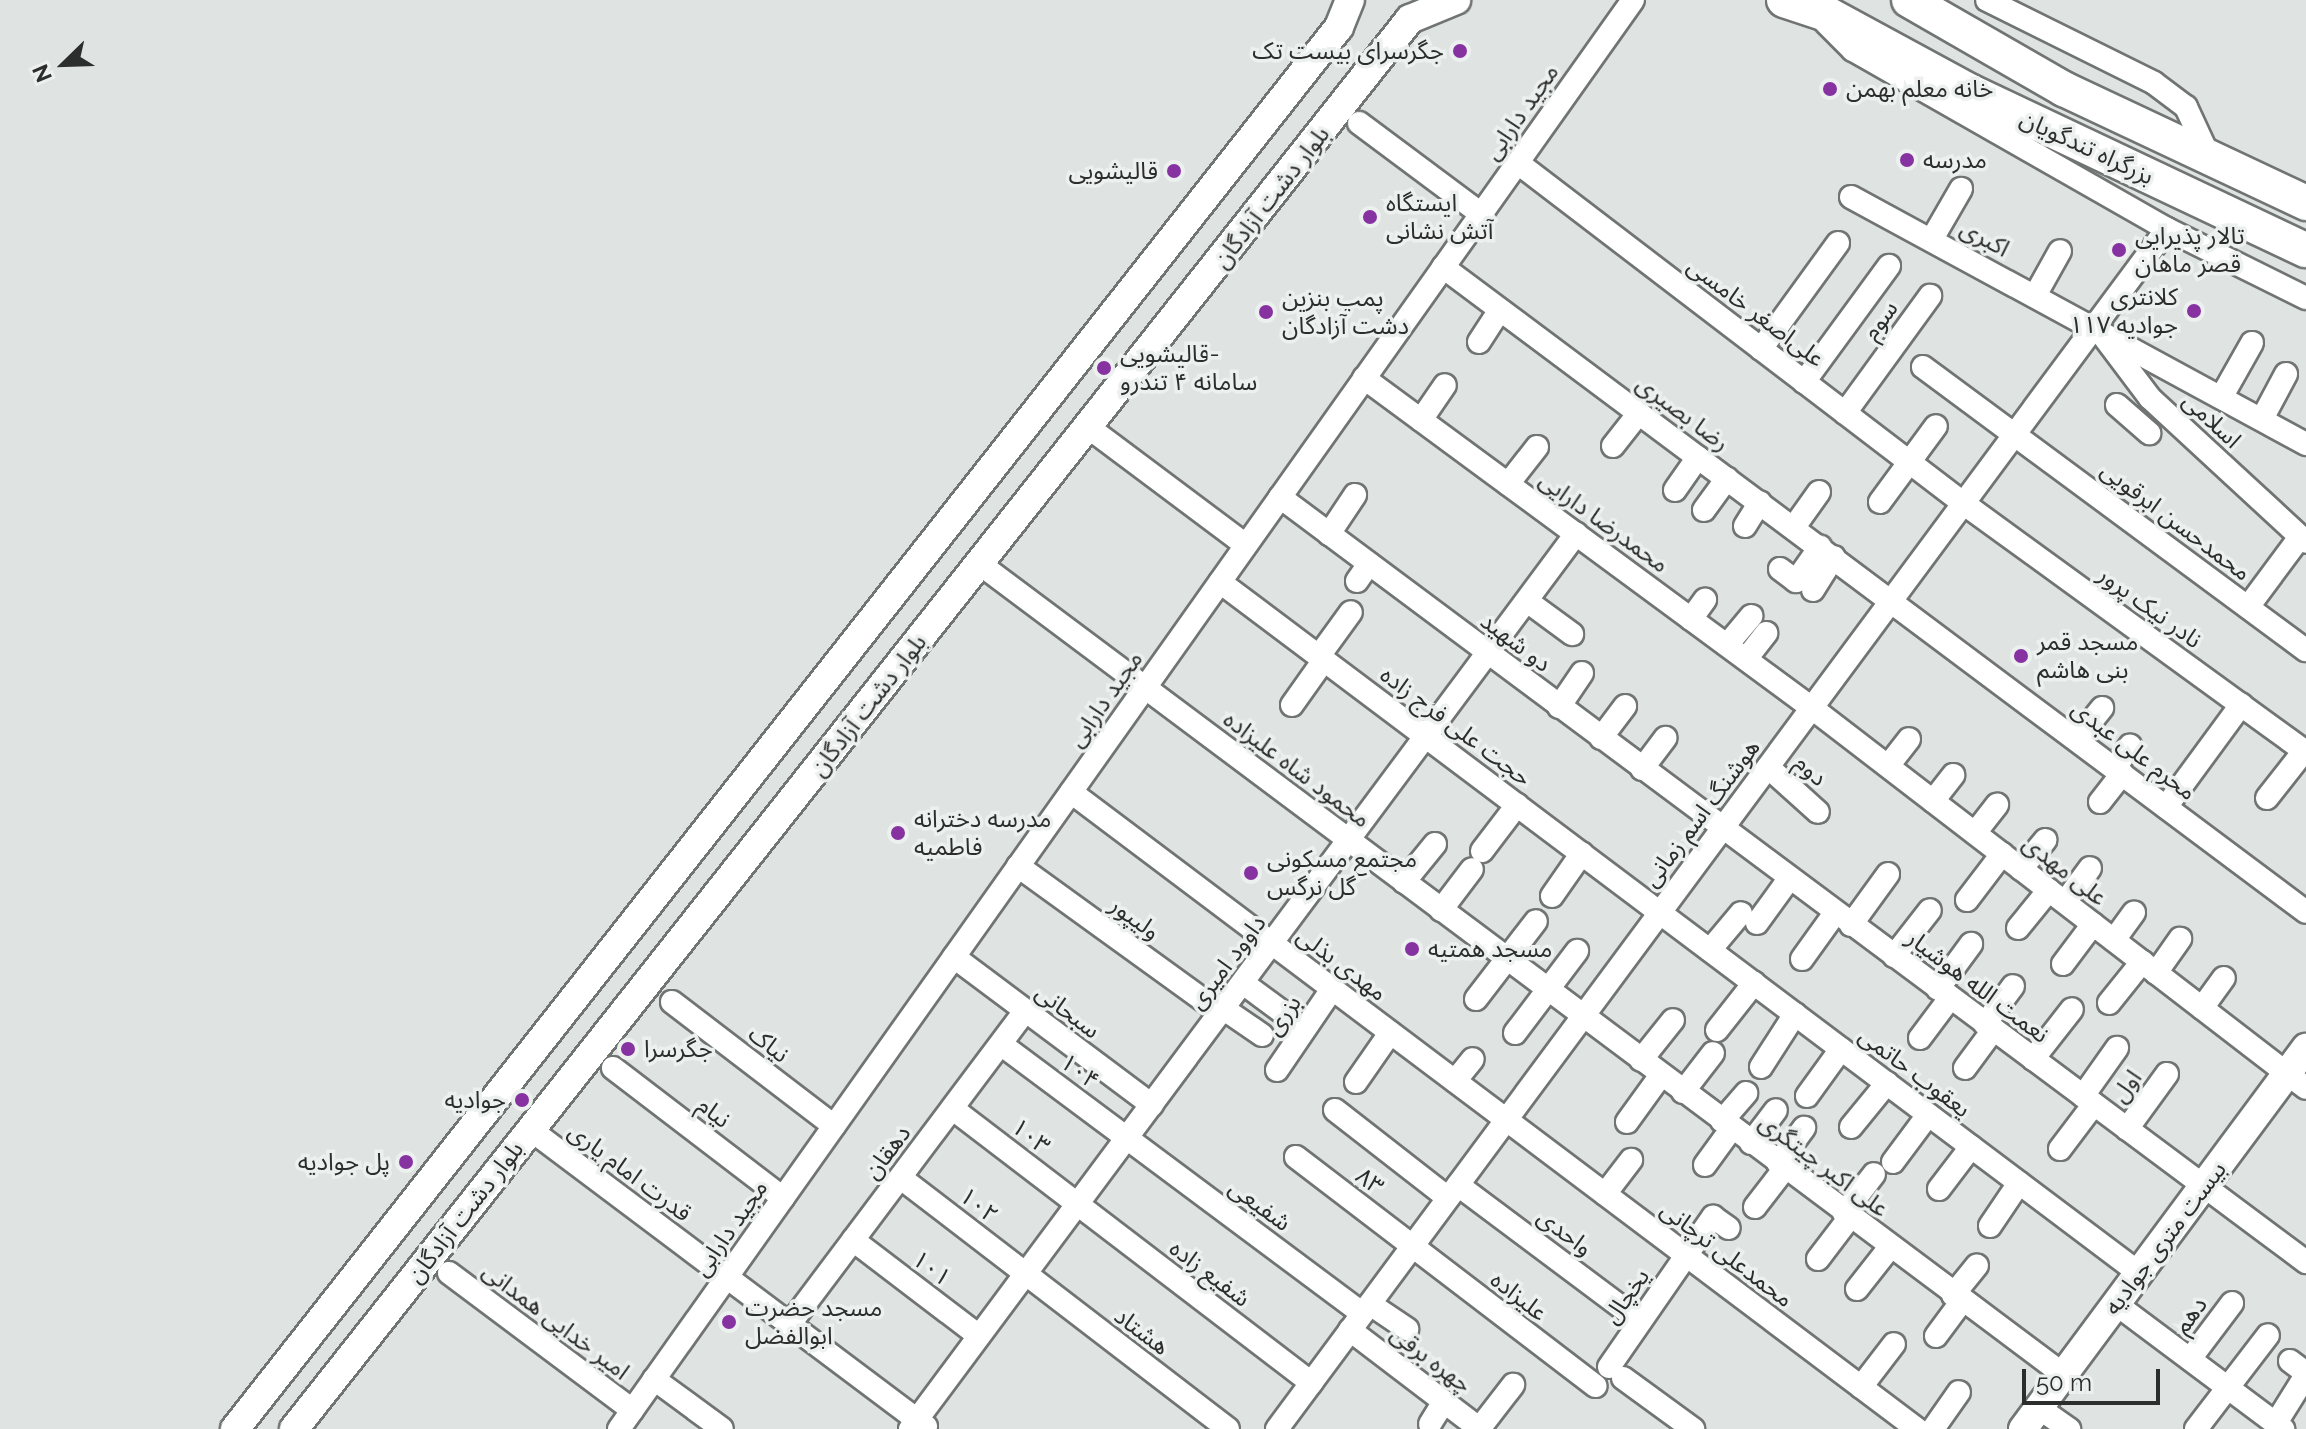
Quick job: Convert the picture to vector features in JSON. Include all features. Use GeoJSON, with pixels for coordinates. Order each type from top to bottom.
{"type":"FeatureCollection","features":[{"type":"Feature","properties":{"kind":"highway","name":"بزرگراه تندگویان"},"geometry":{"type":"LineString","coordinates":[[1909,0],[2064,89],[2306,203]]}},
{"type":"Feature","properties":{"kind":"highway","name":"بزرگراه تندگویان"},"geometry":{"type":"LineString","coordinates":[[1809,6],[1971,92],[2306,250]]}},
{"type":"Feature","properties":{"kind":"main road","name":"بلوار دشت آزادگان"},"geometry":{"type":"LineString","coordinates":[[235,1429],[1339,27],[1350,0]]}},
{"type":"Feature","properties":{"kind":"main road"},"geometry":{"type":"LineString","coordinates":[[1339,27],[1363,0]]}},
{"type":"Feature","properties":{"kind":"main road","name":"بلوار دشت آزادگان"},"geometry":{"type":"LineString","coordinates":[[294,1429],[980,564],[1413,10],[1456,0]]}},
{"type":"Feature","properties":{"kind":"main road","name":"بیست متری جوادیه"},"geometry":{"type":"LineString","coordinates":[[2031,1418],[2204,1186],[2296,1081],[2306,1048]]}},
{"type":"Feature","properties":{"kind":"street","name":"مجید دارابی"},"geometry":{"type":"LineString","coordinates":[[619,1429],[1633,0]]}},
{"type":"Feature","properties":{"kind":"street"},"geometry":{"type":"LineString","coordinates":[[1987,0],[2154,83],[2186,107],[2210,159]]}},
{"type":"Feature","properties":{"kind":"street"},"geometry":{"type":"LineString","coordinates":[[1809,6],[1853,50],[2167,229],[2306,298]]}},
{"type":"Feature","properties":{"kind":"street"},"geometry":{"type":"LineString","coordinates":[[1359,123],[1481,214]]}},
{"type":"Feature","properties":{"kind":"street","name":"علی‌اصغر خامسی"},"geometry":{"type":"LineString","coordinates":[[1518,163],[1963,503]]}},
{"type":"Feature","properties":{"kind":"street"},"geometry":{"type":"LineString","coordinates":[[1932,239],[1961,189]]}},
{"type":"Feature","properties":{"kind":"street","name":"اکبری"},"geometry":{"type":"LineString","coordinates":[[1851,197],[2095,326],[2306,444]]}},
{"type":"Feature","properties":{"kind":"street","name":"هوشنگ اسم زمانی"},"geometry":{"type":"LineString","coordinates":[[1277,1429],[2167,229]]}},
{"type":"Feature","properties":{"kind":"street"},"geometry":{"type":"LineString","coordinates":[[1761,349],[1838,243]]}},
{"type":"Feature","properties":{"kind":"street"},"geometry":{"type":"LineString","coordinates":[[2036,294],[2060,251]]}},
{"type":"Feature","properties":{"kind":"street"},"geometry":{"type":"LineString","coordinates":[[1804,382],[1889,266]]}},
{"type":"Feature","properties":{"kind":"street","name":"رضا بصیری"},"geometry":{"type":"LineString","coordinates":[[1443,267],[1892,600]]}},
{"type":"Feature","properties":{"kind":"street","name":"سوم"},"geometry":{"type":"LineString","coordinates":[[1845,413],[1930,296]]}},
{"type":"Feature","properties":{"kind":"street"},"geometry":{"type":"LineString","coordinates":[[1479,342],[1500,310]]}},
{"type":"Feature","properties":{"kind":"street","name":"اسلامی"},"geometry":{"type":"LineString","coordinates":[[2095,326],[2150,398],[2303,540]]}},
{"type":"Feature","properties":{"kind":"street"},"geometry":{"type":"LineString","coordinates":[[2222,396],[2252,343]]}},
{"type":"Feature","properties":{"kind":"street","name":"محمدحسن ابرقویی"},"geometry":{"type":"LineString","coordinates":[[1923,367],[2306,650]]}},
{"type":"Feature","properties":{"kind":"street"},"geometry":{"type":"LineString","coordinates":[[2262,419],[2286,374]]}},
{"type":"Feature","properties":{"kind":"street","name":"محمدرضا دارایی"},"geometry":{"type":"LineString","coordinates":[[1364,378],[1812,708]]}},
{"type":"Feature","properties":{"kind":"street"},"geometry":{"type":"LineString","coordinates":[[1421,420],[1445,385]]}},
{"type":"Feature","properties":{"kind":"street"},"geometry":{"type":"LineString","coordinates":[[2133,419],[2150,398]]}},
{"type":"Feature","properties":{"kind":"street"},"geometry":{"type":"LineString","coordinates":[[1613,446],[1639,413]]}},
{"type":"Feature","properties":{"kind":"street"},"geometry":{"type":"LineString","coordinates":[[1880,502],[1936,426]]}},
{"type":"Feature","properties":{"kind":"street"},"geometry":{"type":"LineString","coordinates":[[1088,427],[1246,545]]}},
{"type":"Feature","properties":{"kind":"street"},"geometry":{"type":"LineString","coordinates":[[1508,484],[1537,447]]}},
{"type":"Feature","properties":{"kind":"street"},"geometry":{"type":"LineString","coordinates":[[1675,490],[1698,457]]}},
{"type":"Feature","properties":{"kind":"street"},"geometry":{"type":"LineString","coordinates":[[1704,510],[1727,478]]}},
{"type":"Feature","properties":{"kind":"street"},"geometry":{"type":"LineString","coordinates":[[1794,527],[1819,492]]}},
{"type":"Feature","properties":{"kind":"street"},"geometry":{"type":"LineString","coordinates":[[1329,534],[1355,495]]}},
{"type":"Feature","properties":{"kind":"street","name":"دو شهید"},"geometry":{"type":"LineString","coordinates":[[1280,497],[1329,534],[1363,572],[1488,654],[1722,829]]}},
{"type":"Feature","properties":{"kind":"street"},"geometry":{"type":"LineString","coordinates":[[1745,526],[1760,502]]}},
{"type":"Feature","properties":{"kind":"street","name":"نادر نیک پرور"},"geometry":{"type":"LineString","coordinates":[[1963,503],[2305,751]]}},
{"type":"Feature","properties":{"kind":"street","name":"داوود امیری"},"geometry":{"type":"LineString","coordinates":[[918,1426],[979,1336],[1576,534]]}},
{"type":"Feature","properties":{"kind":"street"},"geometry":{"type":"LineString","coordinates":[[2248,607],[2303,540]]}},
{"type":"Feature","properties":{"kind":"street"},"geometry":{"type":"LineString","coordinates":[[1780,569],[1796,581],[1827,552]]}},
{"type":"Feature","properties":{"kind":"street"},"geometry":{"type":"LineString","coordinates":[[1813,590],[1827,552]]}},
{"type":"Feature","properties":{"kind":"street","name":"محمود شاه علیزاده"},"geometry":{"type":"LineString","coordinates":[[980,564],[1583,1016]]}},
{"type":"Feature","properties":{"kind":"street","name":"حجت علی فرج زاده"},"geometry":{"type":"LineString","coordinates":[[1220,582],[1660,912]]}},
{"type":"Feature","properties":{"kind":"street"},"geometry":{"type":"LineString","coordinates":[[1691,619],[1705,600]]}},
{"type":"Feature","properties":{"kind":"street","name":"محرم علی عبدی"},"geometry":{"type":"LineString","coordinates":[[1892,600],[2306,912]]}},
{"type":"Feature","properties":{"kind":"street"},"geometry":{"type":"LineString","coordinates":[[1527,601],[1572,634]]}},
{"type":"Feature","properties":{"kind":"street"},"geometry":{"type":"LineString","coordinates":[[1292,705],[1351,612]]}},
{"type":"Feature","properties":{"kind":"street"},"geometry":{"type":"LineString","coordinates":[[1727,645],[1758,624],[1746,659]]}},
{"type":"Feature","properties":{"kind":"street"},"geometry":{"type":"LineString","coordinates":[[1559,707],[1582,673]]}},
{"type":"Feature","properties":{"kind":"street"},"geometry":{"type":"LineString","coordinates":[[2166,807],[2241,705]]}},
{"type":"Feature","properties":{"kind":"street"},"geometry":{"type":"LineString","coordinates":[[1601,738],[1625,706]]}},
{"type":"Feature","properties":{"kind":"street","name":"علی مهدی"},"geometry":{"type":"LineString","coordinates":[[1812,708],[2296,1081]]}},
{"type":"Feature","properties":{"kind":"street"},"geometry":{"type":"LineString","coordinates":[[2077,739],[2102,708]]}},
{"type":"Feature","properties":{"kind":"street"},"geometry":{"type":"LineString","coordinates":[[1642,769],[1665,738]]}},
{"type":"Feature","properties":{"kind":"street"},"geometry":{"type":"LineString","coordinates":[[1888,766],[1909,739]]}},
{"type":"Feature","properties":{"kind":"street"},"geometry":{"type":"LineString","coordinates":[[2100,802],[2130,746]]}},
{"type":"Feature","properties":{"kind":"street"},"geometry":{"type":"LineString","coordinates":[[2267,798],[2305,751]]}},
{"type":"Feature","properties":{"kind":"street","name":"دوم"},"geometry":{"type":"LineString","coordinates":[[1768,767],[1818,812]]}},
{"type":"Feature","properties":{"kind":"street"},"geometry":{"type":"LineString","coordinates":[[1933,801],[1953,775]]}},
{"type":"Feature","properties":{"kind":"street","name":"مهدی بذلی"},"geometry":{"type":"LineString","coordinates":[[1071,792],[1506,1120]]}},
{"type":"Feature","properties":{"kind":"street"},"geometry":{"type":"LineString","coordinates":[[1441,910],[1517,805]]}},
{"type":"Feature","properties":{"kind":"street"},"geometry":{"type":"LineString","coordinates":[[1975,833],[1997,805]]}},
{"type":"Feature","properties":{"kind":"street","name":"نعمت الله هوشیار"},"geometry":{"type":"LineString","coordinates":[[1722,829],[2306,1262]]}},
{"type":"Feature","properties":{"kind":"street"},"geometry":{"type":"LineString","coordinates":[[2021,869],[2045,840]]}},
{"type":"Feature","properties":{"kind":"street"},"geometry":{"type":"LineString","coordinates":[[1404,882],[1435,844]]}},
{"type":"Feature","properties":{"kind":"street"},"geometry":{"type":"LineString","coordinates":[[1552,896],[1582,853]]}},
{"type":"Feature","properties":{"kind":"street"},"geometry":{"type":"LineString","coordinates":[[1967,900],[2002,854]]}},
{"type":"Feature","properties":{"kind":"street","name":"ولیپور"},"geometry":{"type":"LineString","coordinates":[[1018,866],[1223,1011],[1262,1035]]}},
{"type":"Feature","properties":{"kind":"street"},"geometry":{"type":"LineString","coordinates":[[2018,928],[2090,868]]}},
{"type":"Feature","properties":{"kind":"street"},"geometry":{"type":"LineString","coordinates":[[1802,959],[1888,874]]}},
{"type":"Feature","properties":{"kind":"street"},"geometry":{"type":"LineString","coordinates":[[1710,950],[1789,879]]}},
{"type":"Feature","properties":{"kind":"street"},"geometry":{"type":"LineString","coordinates":[[1894,956],[1930,910]]}},
{"type":"Feature","properties":{"kind":"street","name":"یعقوب حاتمی"},"geometry":{"type":"LineString","coordinates":[[1660,912],[2139,1273]]}},
{"type":"Feature","properties":{"kind":"street"},"geometry":{"type":"LineString","coordinates":[[2114,940],[2134,912]]}},
{"type":"Feature","properties":{"kind":"street"},"geometry":{"type":"LineString","coordinates":[[1476,999],[1536,921]]}},
{"type":"Feature","properties":{"kind":"street"},"geometry":{"type":"LineString","coordinates":[[2063,964],[2093,924]]}},
{"type":"Feature","properties":{"kind":"street"},"geometry":{"type":"LineString","coordinates":[[2109,1003],[2180,939]]}},
{"type":"Feature","properties":{"kind":"street"},"geometry":{"type":"LineString","coordinates":[[1920,1038],[1971,944]]}},
{"type":"Feature","properties":{"kind":"street"},"geometry":{"type":"LineString","coordinates":[[1515,1033],[1577,951]]}},
{"type":"Feature","properties":{"kind":"street","name":"سبحانی"},"geometry":{"type":"LineString","coordinates":[[954,957],[1152,1105]]}},
{"type":"Feature","properties":{"kind":"street"},"geometry":{"type":"LineString","coordinates":[[2202,1008],[2224,978]]}},
{"type":"Feature","properties":{"kind":"street"},"geometry":{"type":"LineString","coordinates":[[1243,983],[1285,1014]]}},
{"type":"Feature","properties":{"kind":"street"},"geometry":{"type":"LineString","coordinates":[[1717,1030],[1754,983]]}},
{"type":"Feature","properties":{"kind":"street"},"geometry":{"type":"LineString","coordinates":[[1965,1068],[2013,986]]}},
{"type":"Feature","properties":{"kind":"street","name":"بزری"},"geometry":{"type":"LineString","coordinates":[[1277,1070],[1332,989]]}},
{"type":"Feature","properties":{"kind":"street","name":"نیاک"},"geometry":{"type":"LineString","coordinates":[[672,1002],[834,1126]]}},
{"type":"Feature","properties":{"kind":"street"},"geometry":{"type":"LineString","coordinates":[[2033,1059],[2072,1009]]}},
{"type":"Feature","properties":{"kind":"street","name":"دهقان"},"geometry":{"type":"LineString","coordinates":[[790,1324],[1025,1011]]}},
{"type":"Feature","properties":{"kind":"street"},"geometry":{"type":"LineString","coordinates":[[1761,1067],[1795,1014]]}},
{"type":"Feature","properties":{"kind":"street","name":"علی اکبر چیتگری"},"geometry":{"type":"LineString","coordinates":[[1583,1016],[2033,1355],[2064,1375]]}},
{"type":"Feature","properties":{"kind":"street"},"geometry":{"type":"LineString","coordinates":[[1641,1060],[1673,1020]]}},
{"type":"Feature","properties":{"kind":"street"},"geometry":{"type":"LineString","coordinates":[[1356,1082],[1390,1033]]}},
{"type":"Feature","properties":{"kind":"street","name":"۱۰۴"},"geometry":{"type":"LineString","coordinates":[[1002,1045],[1126,1139]]}},
{"type":"Feature","properties":{"kind":"street"},"geometry":{"type":"LineString","coordinates":[[2060,1149],[2117,1048]]}},
{"type":"Feature","properties":{"kind":"street"},"geometry":{"type":"LineString","coordinates":[[1807,1096],[1841,1049]]}},
{"type":"Feature","properties":{"kind":"street"},"geometry":{"type":"LineString","coordinates":[[1683,1092],[1713,1053]]}},
{"type":"Feature","properties":{"kind":"street"},"geometry":{"type":"LineString","coordinates":[[1455,1081],[1473,1059]]}},
{"type":"Feature","properties":{"kind":"street","name":"نیام"},"geometry":{"type":"LineString","coordinates":[[613,1068],[783,1198]]}},
{"type":"Feature","properties":{"kind":"street","name":"اول"},"geometry":{"type":"LineString","coordinates":[[2127,1129],[2167,1074]]}},
{"type":"Feature","properties":{"kind":"street"},"geometry":{"type":"LineString","coordinates":[[1627,1122],[1661,1075]]}},
{"type":"Feature","properties":{"kind":"street"},"geometry":{"type":"LineString","coordinates":[[1851,1127],[1887,1083]]}},
{"type":"Feature","properties":{"kind":"street"},"geometry":{"type":"LineString","coordinates":[[1705,1165],[1746,1093]]}},
{"type":"Feature","properties":{"kind":"street","name":"۱۰۳"},"geometry":{"type":"LineString","coordinates":[[953,1109],[1078,1205]]}},
{"type":"Feature","properties":{"kind":"street","name":"واحدی"},"geometry":{"type":"LineString","coordinates":[[1335,1110],[1640,1321]]}},
{"type":"Feature","properties":{"kind":"street"},"geometry":{"type":"LineString","coordinates":[[1751,1143],[1776,1110]]}},
{"type":"Feature","properties":{"kind":"street"},"geometry":{"type":"LineString","coordinates":[[1818,1259],[1847,1215],[1928,1115]]}},
{"type":"Feature","properties":{"kind":"street","name":"محمدعلی ترچانی"},"geometry":{"type":"LineString","coordinates":[[1506,1120],[1917,1429]]}},
{"type":"Feature","properties":{"kind":"street"},"geometry":{"type":"LineString","coordinates":[[1755,1207],[1804,1128]]}},
{"type":"Feature","properties":{"kind":"street","name":"قدرت امام یاری"},"geometry":{"type":"LineString","coordinates":[[531,1130],[790,1324],[918,1426]]}},
{"type":"Feature","properties":{"kind":"street","name":"شفیعی"},"geometry":{"type":"LineString","coordinates":[[1126,1139],[1361,1316]]}},
{"type":"Feature","properties":{"kind":"street"},"geometry":{"type":"LineString","coordinates":[[1939,1189],[1971,1147]]}},
{"type":"Feature","properties":{"kind":"street","name":"۸۳"},"geometry":{"type":"LineString","coordinates":[[1296,1157],[1412,1246]]}},
{"type":"Feature","properties":{"kind":"street"},"geometry":{"type":"LineString","coordinates":[[1605,1194],[1631,1160]]}},
{"type":"Feature","properties":{"kind":"street","name":"۱۰۲"},"geometry":{"type":"LineString","coordinates":[[901,1178],[1025,1274]]}},
{"type":"Feature","properties":{"kind":"street"},"geometry":{"type":"LineString","coordinates":[[1990,1226],[2019,1183]]}},
{"type":"Feature","properties":{"kind":"street","name":"شفیع زاده"},"geometry":{"type":"LineString","coordinates":[[1078,1205],[1311,1383]]}},
{"type":"Feature","properties":{"kind":"street"},"geometry":{"type":"LineString","coordinates":[[1686,1255],[1713,1217],[1729,1228]]}},
{"type":"Feature","properties":{"kind":"street","name":"۱۰۱"},"geometry":{"type":"LineString","coordinates":[[853,1240],[979,1336]]}},
{"type":"Feature","properties":{"kind":"street","name":"علیزاده"},"geometry":{"type":"LineString","coordinates":[[1412,1246],[1595,1386]]}},
{"type":"Feature","properties":{"kind":"street"},"geometry":{"type":"LineString","coordinates":[[1857,1289],[1890,1247]]}},
{"type":"Feature","properties":{"kind":"street","name":"یخچال"},"geometry":{"type":"LineString","coordinates":[[1686,1255],[1640,1321],[1616,1372],[1693,1429]]}},
{"type":"Feature","properties":{"kind":"street"},"geometry":{"type":"LineString","coordinates":[[1936,1336],[1977,1265]]}},
{"type":"Feature","properties":{"kind":"street","name":"امیر خدایی همدانی"},"geometry":{"type":"LineString","coordinates":[[449,1273],[632,1410]]}},
{"type":"Feature","properties":{"kind":"street","name":"هشتاد"},"geometry":{"type":"LineString","coordinates":[[1025,1274],[1228,1429]]}},
{"type":"Feature","properties":{"kind":"street","name":"دهم"},"geometry":{"type":"LineString","coordinates":[[2190,1359],[2232,1303]]}},
{"type":"Feature","properties":{"kind":"street"},"geometry":{"type":"LineString","coordinates":[[2116,1304],[2280,1426],[2301,1370]]}},
{"type":"Feature","properties":{"kind":"street"},"geometry":{"type":"LineString","coordinates":[[1361,1316],[1407,1329]]}},
{"type":"Feature","properties":{"kind":"street","name":"چهره برقی"},"geometry":{"type":"LineString","coordinates":[[1361,1316],[1444,1402],[1480,1429]]}},
{"type":"Feature","properties":{"kind":"street"},"geometry":{"type":"LineString","coordinates":[[2196,1429],[2268,1335]]}},
{"type":"Feature","properties":{"kind":"street"},"geometry":{"type":"LineString","coordinates":[[1861,1387],[1894,1344]]}},
{"type":"Feature","properties":{"kind":"street"},"geometry":{"type":"LineString","coordinates":[[654,1379],[722,1429]]}},
{"type":"Feature","properties":{"kind":"street"},"geometry":{"type":"LineString","coordinates":[[1480,1429],[1513,1385]]}},
{"type":"Feature","properties":{"kind":"street"},"geometry":{"type":"LineString","coordinates":[[1933,1429],[1959,1392]]}},
{"type":"Feature","properties":{"kind":"street"},"geometry":{"type":"LineString","coordinates":[[1430,1424],[1444,1402]]}},
{"type":"Feature","properties":{"kind":"street"},"geometry":{"type":"LineString","coordinates":[[2031,1418],[2069,1429]]}},
{"type":"Feature","properties":{"kind":"place","name":"جگرسرای بیست تک"},"geometry":{"type":"Point","coordinates":[1460,51]}},
{"type":"Feature","properties":{"kind":"place","name":"خانه معلم بهمن"},"geometry":{"type":"Point","coordinates":[1830,89]}},
{"type":"Feature","properties":{"kind":"place","name":"مدرسه"},"geometry":{"type":"Point","coordinates":[1907,160]}},
{"type":"Feature","properties":{"kind":"place","name":"قالیشویی"},"geometry":{"type":"Point","coordinates":[1174,171]}},
{"type":"Feature","properties":{"kind":"place","name":"ایستگاه آتش نشانی"},"geometry":{"type":"Point","coordinates":[1370,217]}},
{"type":"Feature","properties":{"kind":"place","name":"تالار پذیرایی قصر ماهان"},"geometry":{"type":"Point","coordinates":[2119,250]}},
{"type":"Feature","properties":{"kind":"place","name":"کلانتری ۱۱۷ جوادیه"},"geometry":{"type":"Point","coordinates":[2194,311]}},
{"type":"Feature","properties":{"kind":"place","name":"پمپ بنزین دشت آزادگان"},"geometry":{"type":"Point","coordinates":[1266,312]}},
{"type":"Feature","properties":{"kind":"place","name":"قالیشویی- سامانه ۴ تندرو"},"geometry":{"type":"Point","coordinates":[1104,368]}},
{"type":"Feature","properties":{"kind":"place","name":"مسجد قمر بنی هاشم"},"geometry":{"type":"Point","coordinates":[2021,656]}},
{"type":"Feature","properties":{"kind":"place","name":"مدرسه دخترانه فاطمیه"},"geometry":{"type":"Point","coordinates":[898,833]}},
{"type":"Feature","properties":{"kind":"place","name":"مجتمع مسکونی گل نرگس"},"geometry":{"type":"Point","coordinates":[1251,873]}},
{"type":"Feature","properties":{"kind":"place","name":"مسجد همتیه"},"geometry":{"type":"Point","coordinates":[1412,949]}},
{"type":"Feature","properties":{"kind":"place","name":"جگرسرا"},"geometry":{"type":"Point","coordinates":[628,1049]}},
{"type":"Feature","properties":{"kind":"place","name":"جوادیه"},"geometry":{"type":"Point","coordinates":[522,1100]}},
{"type":"Feature","properties":{"kind":"place","name":"پل جوادیه"},"geometry":{"type":"Point","coordinates":[406,1162]}},
{"type":"Feature","properties":{"kind":"place","name":"مسجد حضرت ابوالفضل"},"geometry":{"type":"Point","coordinates":[729,1322]}}]}
